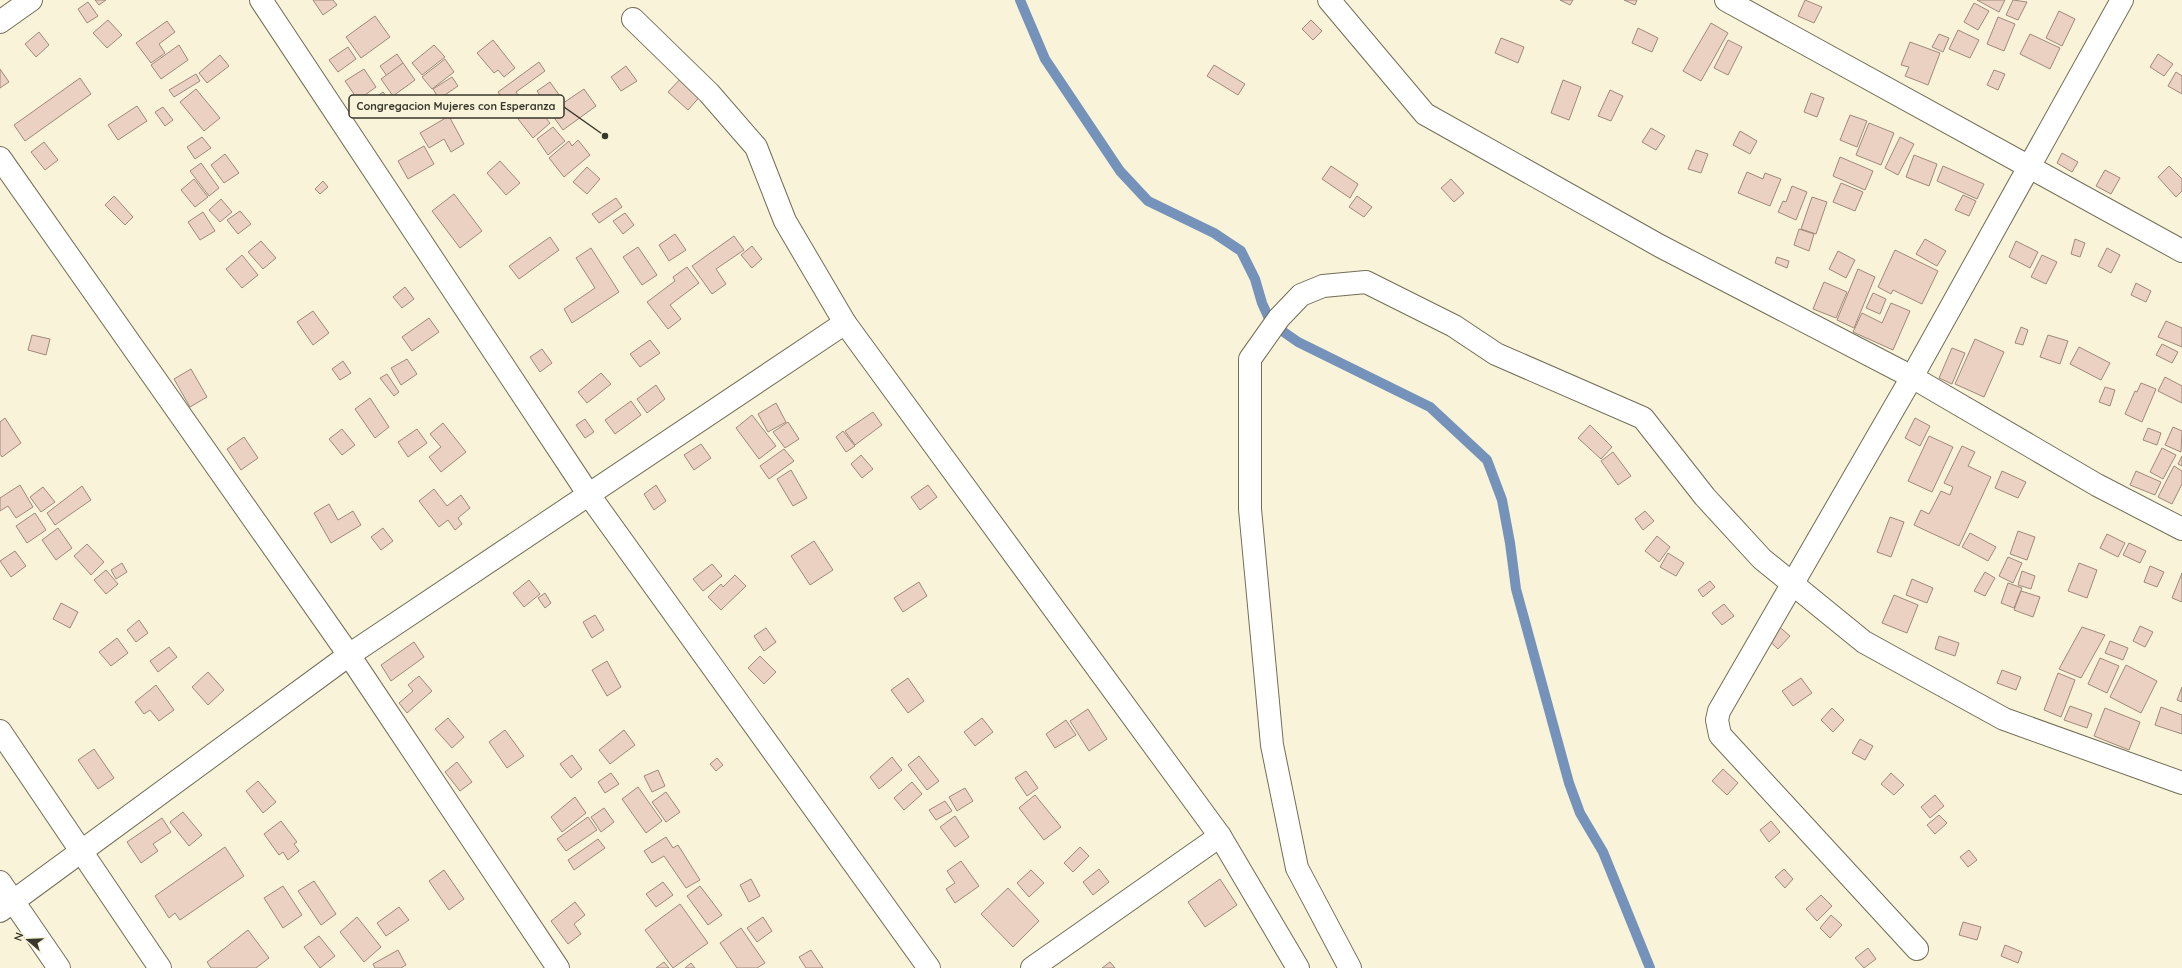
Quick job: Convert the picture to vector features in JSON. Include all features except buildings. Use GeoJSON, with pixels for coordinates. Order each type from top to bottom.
{"type":"FeatureCollection","features":[{"type":"Feature","properties":{"kind":"street"},"geometry":{"type":"LineString","coordinates":[[0,22],[31,0]]}},
{"type":"Feature","properties":{"kind":"street"},"geometry":{"type":"LineString","coordinates":[[260,0],[589,495],[929,968]]}},
{"type":"Feature","properties":{"kind":"street"},"geometry":{"type":"LineString","coordinates":[[1329,0],[1425,114],[1660,246],[1912,377],[2097,485],[2182,529]]}},
{"type":"Feature","properties":{"kind":"street"},"geometry":{"type":"LineString","coordinates":[[1726,0],[2182,251]]}},
{"type":"Feature","properties":{"kind":"street"},"geometry":{"type":"LineString","coordinates":[[1917,949],[1720,735],[1717,720],[1723,702],[1793,585],[1912,377],[2122,0]]}},
{"type":"Feature","properties":{"kind":"street"},"geometry":{"type":"LineString","coordinates":[[633,18],[709,94],[756,147],[785,222],[845,323],[1220,836],[1298,968]]}},
{"type":"Feature","properties":{"kind":"street"},"geometry":{"type":"LineString","coordinates":[[0,158],[349,655],[558,968]]}},
{"type":"Feature","properties":{"kind":"street"},"geometry":{"type":"LineString","coordinates":[[1350,968],[1297,868],[1272,745],[1250,509],[1250,359],[1279,318],[1301,294],[1324,286],[1366,282],[1454,326],[1496,354],[1643,418],[1705,497],[1762,559],[1864,642],[2004,719],[2182,783]]}},
{"type":"Feature","properties":{"kind":"street"},"geometry":{"type":"LineString","coordinates":[[6,907],[349,655],[845,323]]}},
{"type":"Feature","properties":{"kind":"street"},"geometry":{"type":"LineString","coordinates":[[0,730],[160,968]]}},
{"type":"Feature","properties":{"kind":"street"},"geometry":{"type":"LineString","coordinates":[[1032,968],[1220,836]]}},
{"type":"Feature","properties":{"kind":"street"},"geometry":{"type":"LineString","coordinates":[[0,882],[6,907],[59,968]]}},
{"type":"Feature","properties":{"kind":"waterway"},"geometry":{"type":"LineString","coordinates":[[1020,0],[1045,59],[1120,171],[1148,201],[1214,233],[1241,251],[1255,279],[1262,303],[1271,323],[1298,342],[1430,407],[1487,460],[1502,500],[1510,543],[1516,589],[1569,783],[1580,813],[1603,852],[1650,968]]}},
{"type":"Feature","properties":{"kind":"place","name":"Congregacion Mujeres con Esperanza"},"geometry":{"type":"Point","coordinates":[605,136]}}]}
